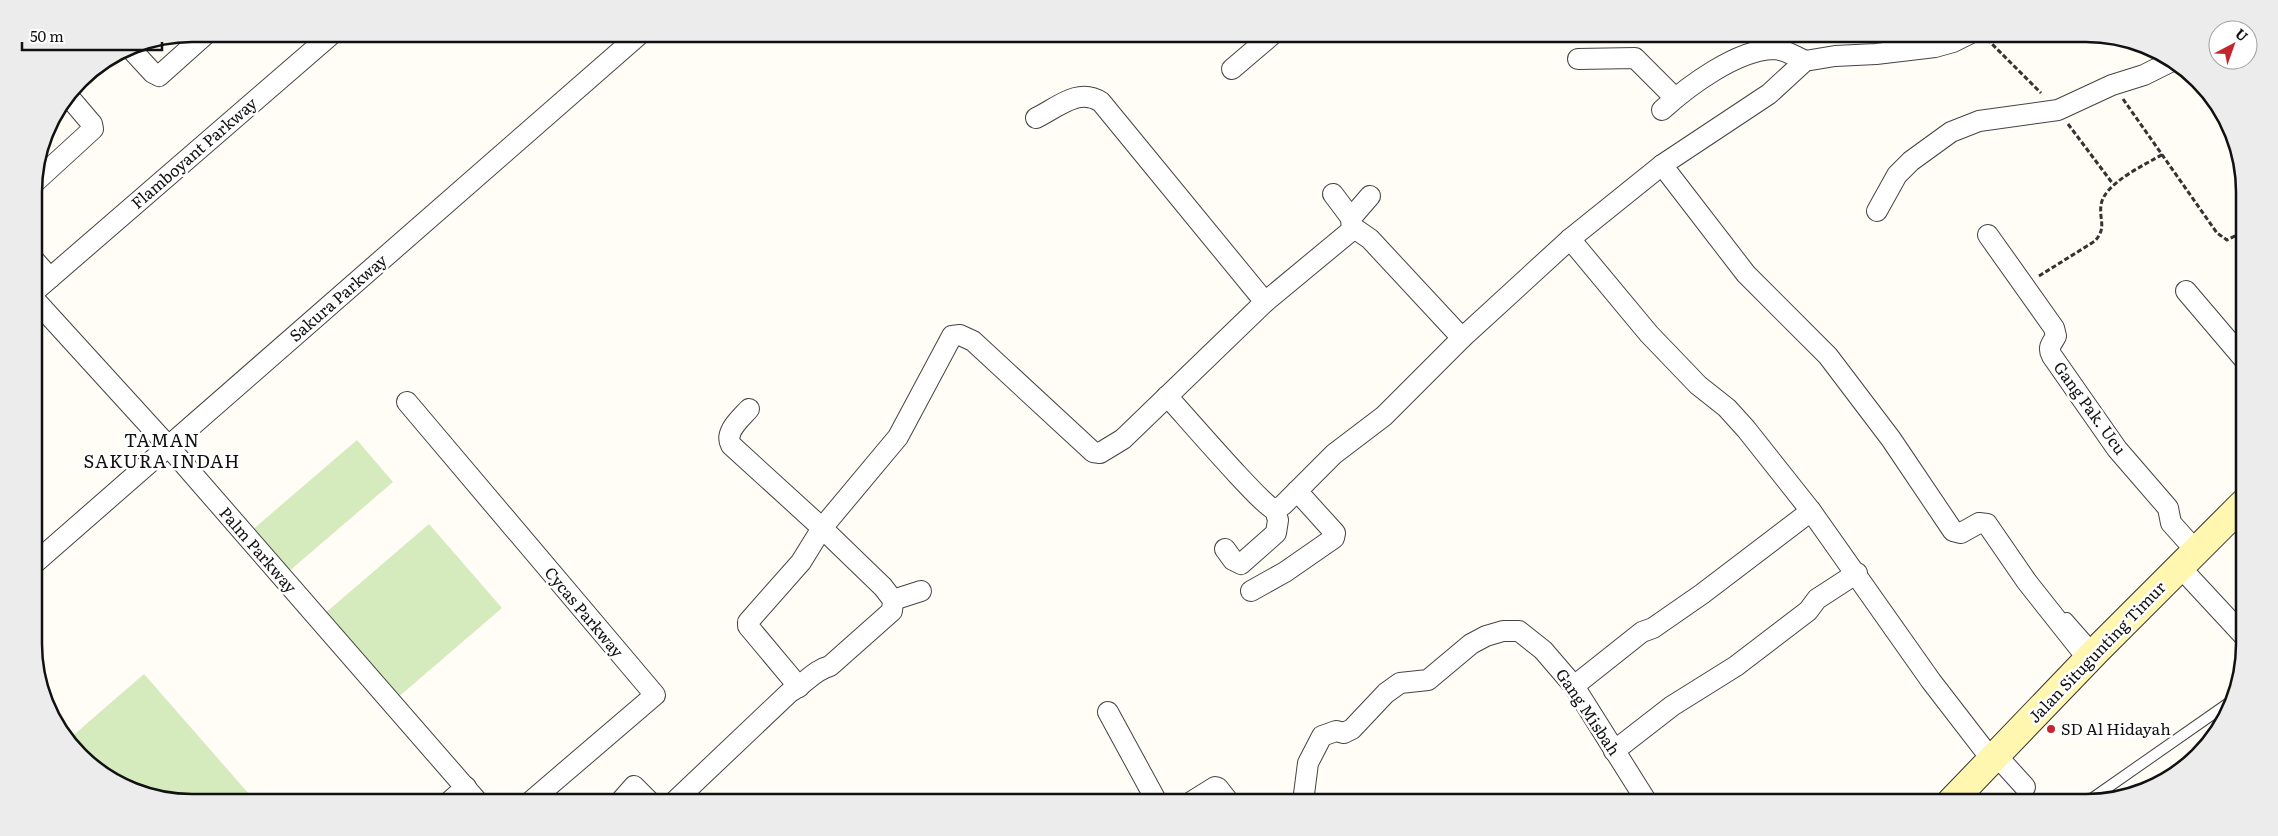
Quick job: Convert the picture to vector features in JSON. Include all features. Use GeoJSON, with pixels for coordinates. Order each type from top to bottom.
{"type":"FeatureCollection","features":[{"type":"Feature","properties":{"kind":"street"},"geometry":{"type":"LineString","coordinates":[[135,54],[153,73],[159,76],[197,42]]}},
{"type":"Feature","properties":{"kind":"street","name":"Flamboyant Parkway"},"geometry":{"type":"LineString","coordinates":[[47,280],[323,42]]}},
{"type":"Feature","properties":{"kind":"street","name":"Sakura Parkway"},"geometry":{"type":"LineString","coordinates":[[42,557],[631,42]]}},
{"type":"Feature","properties":{"kind":"street"},"geometry":{"type":"LineString","coordinates":[[1232,70],[1264,42]]}},
{"type":"Feature","properties":{"kind":"street"},"geometry":{"type":"LineString","coordinates":[[1275,510],[1283,505],[1334,454],[1384,416],[1462,338],[1570,239],[1662,165],[1769,94],[1805,61],[1834,56],[1876,54],[1935,47],[1953,42]]}},
{"type":"Feature","properties":{"kind":"street"},"geometry":{"type":"LineString","coordinates":[[1578,59],[1635,58],[1668,104],[1721,67],[1751,53],[1773,49],[1783,50],[1805,61]]}},
{"type":"Feature","properties":{"kind":"street"},"geometry":{"type":"LineString","coordinates":[[1877,211],[1897,175],[1911,161],[1952,132],[1979,121],[2058,110],[2112,85],[2144,75],[2164,65]]}},
{"type":"Feature","properties":{"kind":"street"},"geometry":{"type":"LineString","coordinates":[[1036,118],[1073,98],[1088,96],[1101,102],[1265,302]]}},
{"type":"Feature","properties":{"kind":"street"},"geometry":{"type":"LineString","coordinates":[[44,174],[93,129],[92,124],[73,103]]}},
{"type":"Feature","properties":{"kind":"street"},"geometry":{"type":"LineString","coordinates":[[1662,165],[1746,274],[1828,356],[1891,439],[1953,531],[1960,533],[1979,523],[1986,524],[2027,582],[2092,656]]}},
{"type":"Feature","properties":{"kind":"street"},"geometry":{"type":"LineString","coordinates":[[1333,194],[1351,224],[1370,239],[1462,338]]}},
{"type":"Feature","properties":{"kind":"street"},"geometry":{"type":"LineString","coordinates":[[799,687],[748,626],[748,622],[801,562],[822,528],[898,437],[952,336],[960,335],[973,341],[1093,452],[1104,452],[1123,439],[1265,302],[1351,224],[1370,196]]}},
{"type":"Feature","properties":{"kind":"street","name":"Gang Pak. Ucu"},"geometry":{"type":"LineString","coordinates":[[1988,235],[2054,328],[2056,336],[2049,346],[2052,356],[2117,449],[2168,508],[2171,523],[2188,559],[2236,625]]}},
{"type":"Feature","properties":{"kind":"street"},"geometry":{"type":"LineString","coordinates":[[1570,239],[1649,334],[1698,385],[1727,408],[1746,430],[1811,511],[1857,573],[1936,688],[1994,758],[2025,787]]}},
{"type":"Feature","properties":{"kind":"street"},"geometry":{"type":"LineString","coordinates":[[2186,291],[2236,350]]}},
{"type":"Feature","properties":{"kind":"street","name":"Palm Parkway"},"geometry":{"type":"LineString","coordinates":[[43,308],[169,447],[471,794]]}},
{"type":"Feature","properties":{"kind":"street"},"geometry":{"type":"LineString","coordinates":[[1167,396],[1248,487],[1266,505],[1275,510],[1278,520],[1276,533],[1241,564],[1233,560],[1225,549]]}},
{"type":"Feature","properties":{"kind":"street","name":"Cycas Parkway"},"geometry":{"type":"LineString","coordinates":[[407,402],[655,695],[540,794]]}},
{"type":"Feature","properties":{"kind":"street"},"geometry":{"type":"LineString","coordinates":[[683,794],[790,692],[799,687],[819,669],[830,666],[892,611],[893,600],[883,587],[731,445],[728,436],[730,431],[749,409]]}},
{"type":"Feature","properties":{"kind":"street"},"geometry":{"type":"LineString","coordinates":[[1252,591],[1285,572],[1334,538],[1335,533],[1297,491]]}},
{"type":"Feature","properties":{"kind":"street"},"geometry":{"type":"LineString","coordinates":[[1574,686],[1642,632],[1653,628],[1702,594],[1811,511]]}},
{"type":"Feature","properties":{"kind":"street","name":"Jalan Situgunting Timur"},"geometry":{"type":"LineString","coordinates":[[1961,793],[2092,656],[2236,511]]}},
{"type":"Feature","properties":{"kind":"street"},"geometry":{"type":"LineString","coordinates":[[1614,751],[1672,706],[1736,666],[1808,611],[1817,599],[1857,573]]}},
{"type":"Feature","properties":{"kind":"street"},"geometry":{"type":"LineString","coordinates":[[893,600],[921,591]]}},
{"type":"Feature","properties":{"kind":"street","name":"Gang Misbah"},"geometry":{"type":"LineString","coordinates":[[1304,793],[1308,763],[1322,736],[1336,732],[1344,733],[1352,729],[1386,693],[1400,683],[1428,680],[1471,644],[1486,636],[1519,631],[1544,650],[1574,686],[1641,793]]}},
{"type":"Feature","properties":{"kind":"street"},"geometry":{"type":"LineString","coordinates":[[1108,712],[1152,793]]}},
{"type":"Feature","properties":{"kind":"street"},"geometry":{"type":"LineString","coordinates":[[627,794],[634,786],[642,794]]}},
{"type":"Feature","properties":{"kind":"street"},"geometry":{"type":"LineString","coordinates":[[1204,793],[1215,786],[1221,793]]}},
{"type":"Feature","properties":{"kind":"lane"},"geometry":{"type":"LineString","coordinates":[[2067,618],[2092,656]]}},
{"type":"Feature","properties":{"kind":"lane"},"geometry":{"type":"LineString","coordinates":[[2101,792],[2221,709]]}},
{"type":"Feature","properties":{"kind":"path"},"geometry":{"type":"LineString","coordinates":[[2112,85],[2163,154],[2217,233],[2227,240],[2236,236]]}},
{"type":"Feature","properties":{"kind":"path"},"geometry":{"type":"LineString","coordinates":[[2024,286],[2095,241],[2103,226],[2101,202],[2113,184],[2163,154]]}},
{"type":"Feature","properties":{"kind":"green space"},"geometry":{"type":"Polygon","coordinates":[[[357,440],[393,482],[287,573],[251,531],[357,440]]]}},
{"type":"Feature","properties":{"kind":"green space"},"geometry":{"type":"Polygon","coordinates":[[[429,524],[502,608],[396,699],[323,615],[429,524]]]}},
{"type":"Feature","properties":{"kind":"green space"},"geometry":{"type":"Polygon","coordinates":[[[144,674],[249,794],[193,794],[144,786],[109,768],[94,756],[74,735],[144,674]]]}},
{"type":"Feature","properties":{"kind":"place","name":"SD Al Hidayah"},"geometry":{"type":"Point","coordinates":[2051,729]}},
{"type":"Feature","properties":{"kind":"district","name":"TAMAN SAKURA INDAH"},"geometry":{"type":"Point","coordinates":[162,451]}}]}
